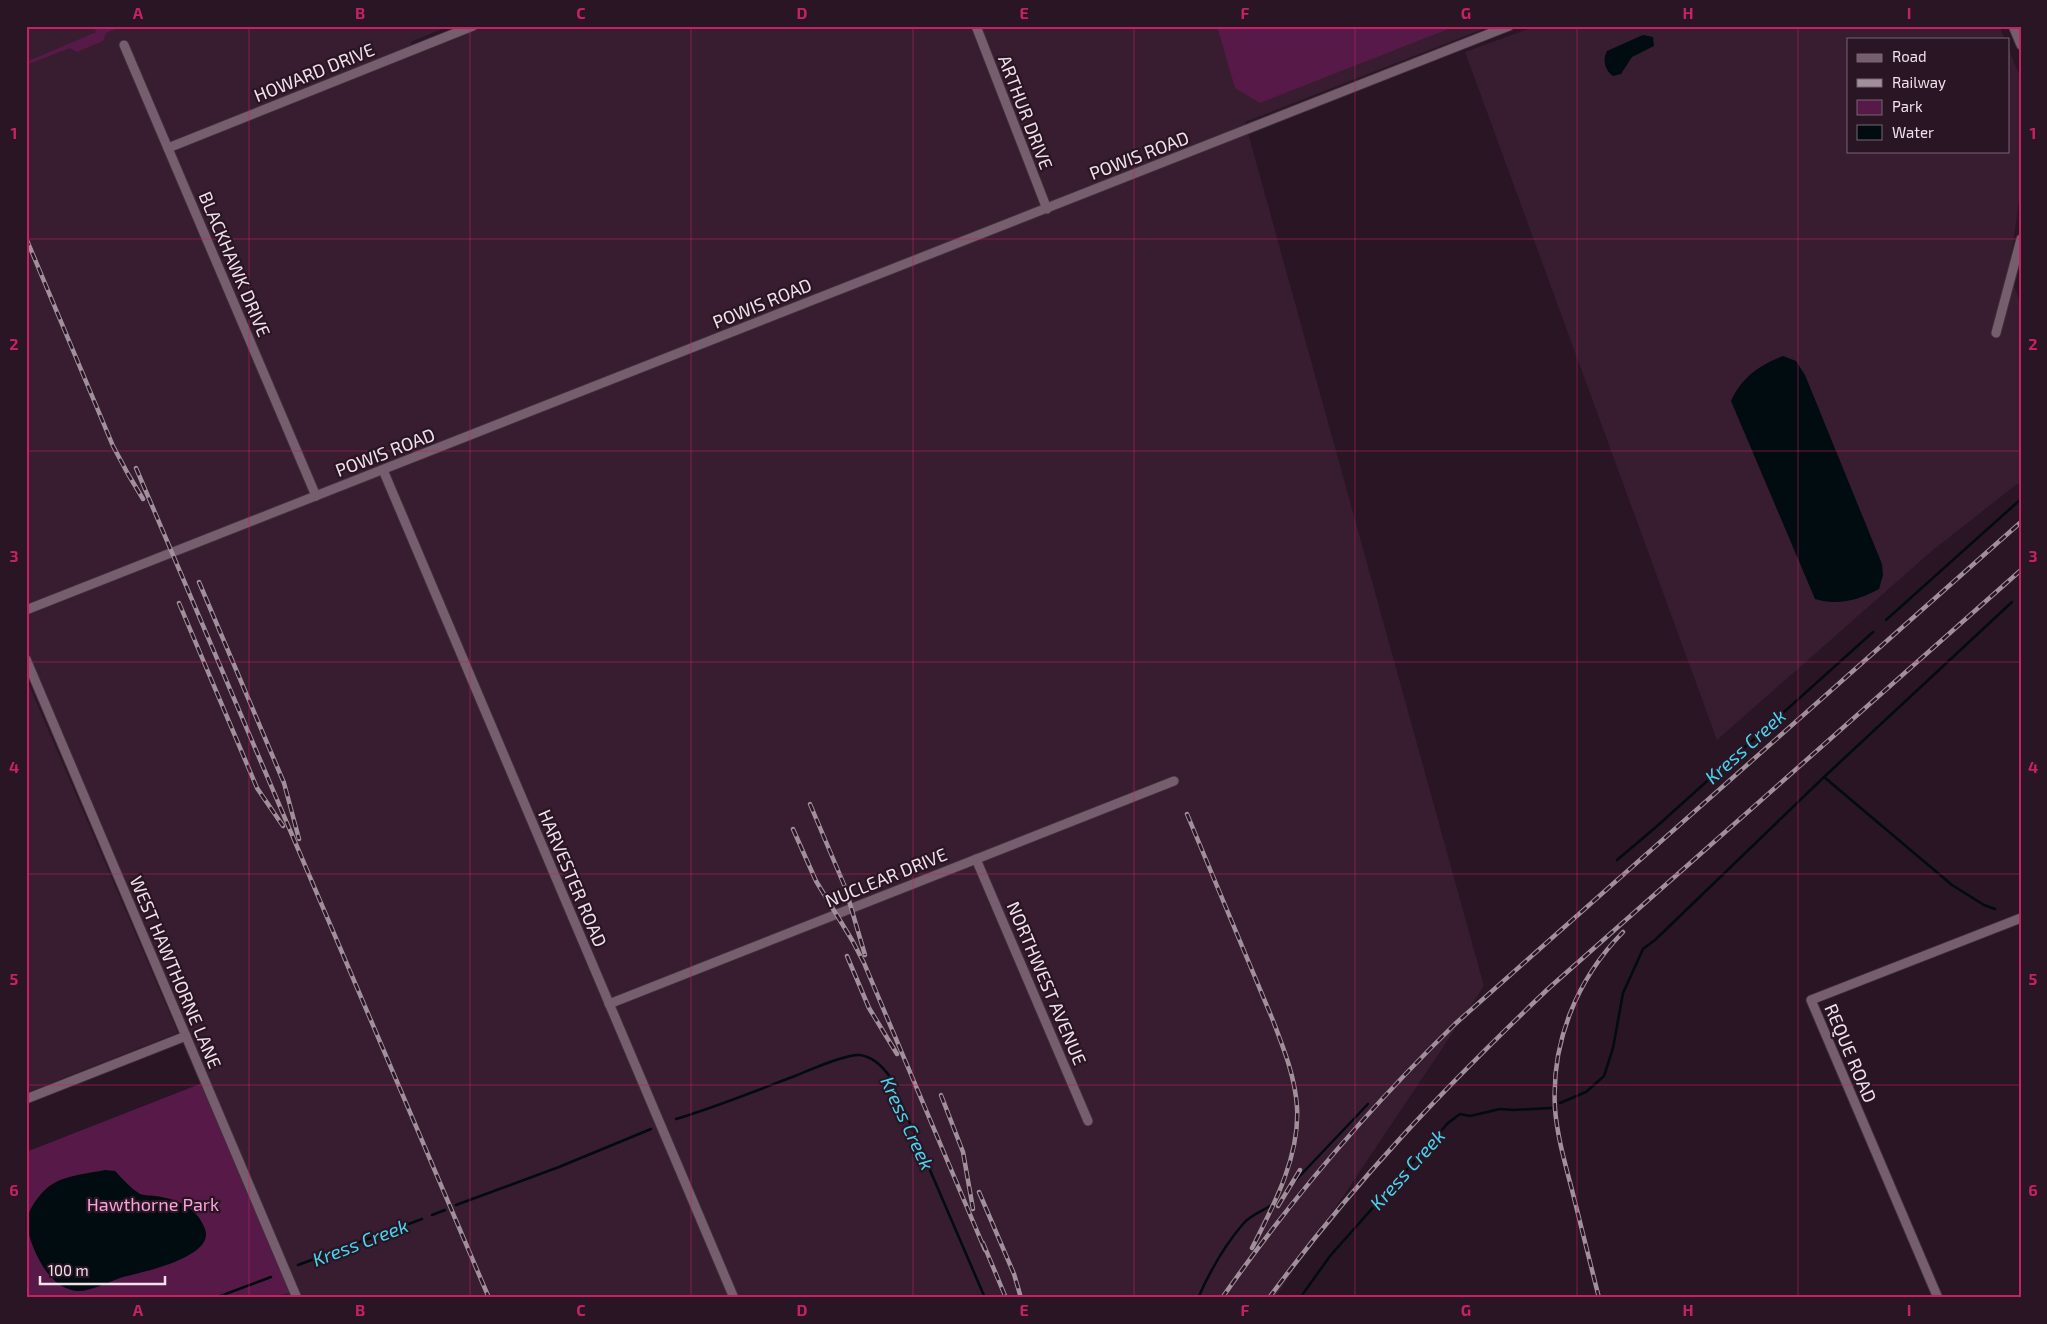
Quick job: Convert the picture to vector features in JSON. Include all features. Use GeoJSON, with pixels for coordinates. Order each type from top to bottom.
{"type":"FeatureCollection","features":[{"type":"Feature","properties":{"kind":"street","name":"HOWARD DRIVE"},"geometry":{"type":"LineString","coordinates":[[168,148],[473,26]]}},
{"type":"Feature","properties":{"kind":"street","name":"ARTHUR DRIVE"},"geometry":{"type":"LineString","coordinates":[[976,26],[1047,208]]}},
{"type":"Feature","properties":{"kind":"street","name":"POWIS ROAD"},"geometry":{"type":"LineString","coordinates":[[26,610],[1509,26]]}},
{"type":"Feature","properties":{"kind":"street"},"geometry":{"type":"LineString","coordinates":[[2013,26],[2021,45]]}},
{"type":"Feature","properties":{"kind":"street","name":"BLACKHAWK DRIVE"},"geometry":{"type":"LineString","coordinates":[[124,45],[316,496]]}},
{"type":"Feature","properties":{"kind":"street"},"geometry":{"type":"LineString","coordinates":[[1996,333],[2021,240]]}},
{"type":"Feature","properties":{"kind":"street","name":"HARVESTER ROAD"},"geometry":{"type":"LineString","coordinates":[[383,470],[734,1298]]}},
{"type":"Feature","properties":{"kind":"street","name":"WEST HAWTHORNE LANE"},"geometry":{"type":"LineString","coordinates":[[26,659],[297,1298]]}},
{"type":"Feature","properties":{"kind":"street","name":"NUCLEAR DRIVE"},"geometry":{"type":"LineString","coordinates":[[609,1004],[1174,781]]}},
{"type":"Feature","properties":{"kind":"street","name":"NORTHWEST AVENUE"},"geometry":{"type":"LineString","coordinates":[[976,859],[1088,1121]]}},
{"type":"Feature","properties":{"kind":"street","name":"REQUE ROAD"},"geometry":{"type":"LineString","coordinates":[[1938,1298],[1811,1000],[2021,918]]}},
{"type":"Feature","properties":{"kind":"street"},"geometry":{"type":"LineString","coordinates":[[26,1099],[186,1036]]}},
{"type":"Feature","properties":{"kind":"shaded area"},"geometry":{"type":"Polygon","coordinates":[[[26,26],[449,26],[411,42],[411,50],[469,26],[1491,26],[1245,122],[1484,986],[1275,1298],[268,1298],[292,1292],[26,660],[26,26]]]}},
{"type":"Feature","properties":{"kind":"shaded area"},"geometry":{"type":"Polygon","coordinates":[[[1536,26],[1999,26],[2005,38],[1847,38],[1847,152],[2010,152],[2010,53],[2021,78],[2021,186],[2009,273],[2021,304],[2021,481],[1933,550],[1717,740],[1465,52],[1536,26]]]}},
{"type":"Feature","properties":{"kind":"shaded area"},"geometry":{"type":"Polygon","coordinates":[[[26,678],[178,1033],[26,1093],[26,678]]]}},
{"type":"Feature","properties":{"kind":"green space"},"geometry":{"type":"Polygon","coordinates":[[[94,26],[123,26],[106,33],[103,41],[77,52],[70,48],[26,65],[26,62],[96,32],[94,26]]]}},
{"type":"Feature","properties":{"kind":"green space"},"geometry":{"type":"Polygon","coordinates":[[[1217,26],[1456,26],[1260,103],[1235,88],[1217,26]]]}},
{"type":"Feature","properties":{"kind":"green space","name":"Hawthorne Park"},"geometry":{"type":"Polygon","coordinates":[[[205,1082],[293,1292],[269,1298],[26,1298],[26,1152],[205,1082]]]}},
{"type":"Feature","properties":{"kind":"water"},"geometry":{"type":"Polygon","coordinates":[[[1643,35],[1653,37],[1654,46],[1632,57],[1621,74],[1613,76],[1605,65],[1605,54],[1607,51],[1643,35]]]}},
{"type":"Feature","properties":{"kind":"water"},"geometry":{"type":"Polygon","coordinates":[[[1783,356],[1796,361],[1805,375],[1882,564],[1883,575],[1879,589],[1856,599],[1831,602],[1815,599],[1731,401],[1740,386],[1752,373],[1783,356]]]}},
{"type":"Feature","properties":{"kind":"water"},"geometry":{"type":"Polygon","coordinates":[[[105,1170],[115,1171],[140,1194],[163,1197],[185,1205],[201,1221],[205,1229],[205,1239],[199,1248],[187,1256],[157,1268],[120,1278],[87,1290],[77,1291],[66,1288],[52,1278],[39,1260],[28,1231],[27,1218],[36,1200],[51,1185],[66,1178],[105,1170]]]}},
{"type":"Feature","properties":{"kind":"waterway","name":"Kress Creek"},"geometry":{"type":"LineString","coordinates":[[1886,620],[2021,499]]}},
{"type":"Feature","properties":{"kind":"waterway"},"geometry":{"type":"LineString","coordinates":[[1560,1103],[1586,1092],[1604,1076],[1613,1048],[1623,993],[1643,949],[1655,940],[1824,777],[2012,602]]}},
{"type":"Feature","properties":{"kind":"waterway","name":"Kress Creek"},"geometry":{"type":"LineString","coordinates":[[1617,860],[1873,632]]}},
{"type":"Feature","properties":{"kind":"waterway"},"geometry":{"type":"LineString","coordinates":[[1824,777],[1952,885],[1984,905],[1995,909]]}},
{"type":"Feature","properties":{"kind":"waterway","name":"Kress Creek"},"geometry":{"type":"LineString","coordinates":[[676,1119],[736,1099],[837,1060],[854,1055],[865,1056],[874,1060],[890,1077],[985,1298]]}},
{"type":"Feature","properties":{"kind":"waterway"},"geometry":{"type":"LineString","coordinates":[[1295,1181],[1368,1104]]}},
{"type":"Feature","properties":{"kind":"waterway","name":"Kress Creek"},"geometry":{"type":"LineString","coordinates":[[1300,1298],[1330,1256],[1448,1123],[1460,1114],[1470,1116],[1500,1109],[1551,1108]]}},
{"type":"Feature","properties":{"kind":"waterway","name":"Kress Creek"},"geometry":{"type":"LineString","coordinates":[[456,1205],[559,1167],[651,1129]]}},
{"type":"Feature","properties":{"kind":"waterway"},"geometry":{"type":"LineString","coordinates":[[1198,1298],[1207,1278],[1236,1232],[1246,1221],[1270,1206]]}},
{"type":"Feature","properties":{"kind":"waterway","name":"Kress Creek"},"geometry":{"type":"LineString","coordinates":[[432,1215],[445,1210]]}},
{"type":"Feature","properties":{"kind":"waterway","name":"Kress Creek"},"geometry":{"type":"LineString","coordinates":[[298,1265],[422,1219]]}},
{"type":"Feature","properties":{"kind":"waterway","name":"Kress Creek"},"geometry":{"type":"LineString","coordinates":[[215,1298],[271,1277]]}},
{"type":"Feature","properties":{"kind":"railway"},"geometry":{"type":"LineString","coordinates":[[26,238],[113,446],[143,499]]}},
{"type":"Feature","properties":{"kind":"railway"},"geometry":{"type":"LineString","coordinates":[[136,468],[489,1298]]}},
{"type":"Feature","properties":{"kind":"railway"},"geometry":{"type":"LineString","coordinates":[[1222,1298],[1275,1225],[1332,1155],[1392,1088],[1455,1024],[2021,522]]}},
{"type":"Feature","properties":{"kind":"railway"},"geometry":{"type":"LineString","coordinates":[[1269,1298],[1367,1175],[1437,1099],[1549,988],[2021,570]]}},
{"type":"Feature","properties":{"kind":"railway"},"geometry":{"type":"LineString","coordinates":[[199,582],[284,783],[299,839]]}},
{"type":"Feature","properties":{"kind":"railway"},"geometry":{"type":"LineString","coordinates":[[179,603],[257,788],[283,826]]}},
{"type":"Feature","properties":{"kind":"railway"},"geometry":{"type":"LineString","coordinates":[[810,804],[845,887],[865,955]]}},
{"type":"Feature","properties":{"kind":"railway"},"geometry":{"type":"LineString","coordinates":[[1187,814],[1272,1018],[1288,1062],[1296,1095],[1297,1125],[1290,1162],[1277,1197],[1252,1248]]}},
{"type":"Feature","properties":{"kind":"railway"},"geometry":{"type":"LineString","coordinates":[[793,829],[816,881],[864,963],[985,1250]]}},
{"type":"Feature","properties":{"kind":"railway"},"geometry":{"type":"LineString","coordinates":[[1599,1298],[1559,1139],[1555,1108],[1555,1083],[1557,1059],[1570,1013],[1592,970],[1623,932]]}},
{"type":"Feature","properties":{"kind":"railway"},"geometry":{"type":"LineString","coordinates":[[847,956],[869,1008],[897,1054]]}},
{"type":"Feature","properties":{"kind":"railway"},"geometry":{"type":"LineString","coordinates":[[941,1095],[963,1152],[973,1209]]}},
{"type":"Feature","properties":{"kind":"railway"},"geometry":{"type":"LineString","coordinates":[[1278,1206],[1300,1170]]}},
{"type":"Feature","properties":{"kind":"railway"},"geometry":{"type":"LineString","coordinates":[[979,1192],[1014,1274],[1021,1298]]}},
{"type":"Feature","properties":{"kind":"railway"},"geometry":{"type":"LineString","coordinates":[[983,1243],[1006,1298]]}}]}
